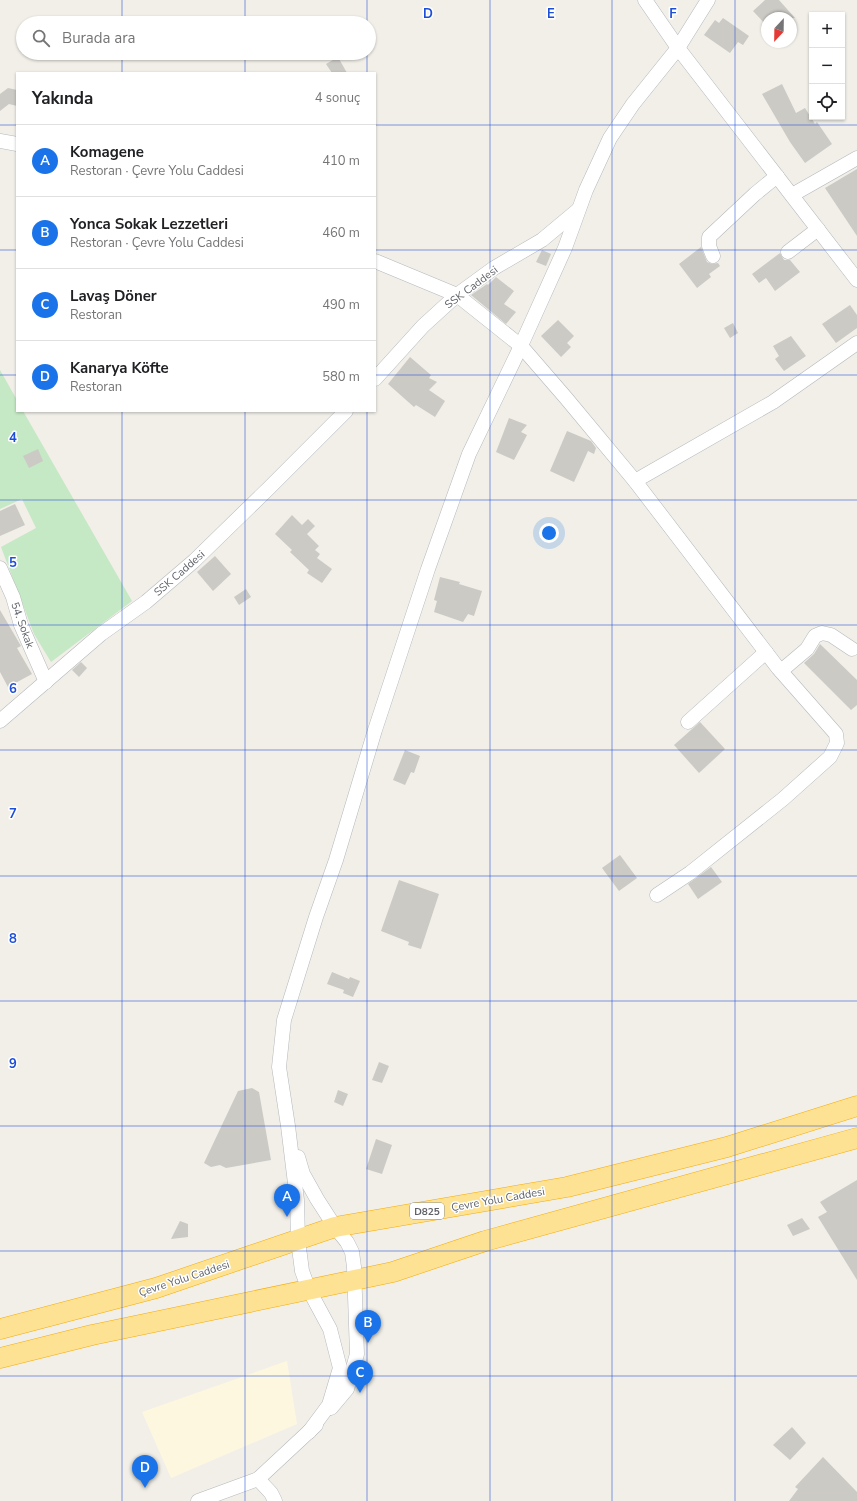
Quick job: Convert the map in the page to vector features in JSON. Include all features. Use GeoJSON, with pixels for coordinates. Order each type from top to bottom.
{"type":"FeatureCollection","features":[{"type":"Feature","properties":{"kind":"highway","name":"Çevre Yolu Caddesi"},"geometry":{"type":"LineString","coordinates":[[0,1330],[156,1288],[335,1227],[567,1187],[727,1147],[857,1106]]}},
{"type":"Feature","properties":{"kind":"highway"},"geometry":{"type":"LineString","coordinates":[[0,1358],[92,1335],[393,1272],[485,1241],[857,1138]]}},
{"type":"Feature","properties":{"kind":"street"},"geometry":{"type":"LineString","coordinates":[[645,0],[678,48],[857,280]]}},
{"type":"Feature","properties":{"kind":"street"},"geometry":{"type":"LineString","coordinates":[[309,1432],[329,1405],[340,1368],[330,1329],[309,1290],[302,1271],[298,1240],[297,1200],[279,1067],[284,1020],[316,917],[336,860],[375,730],[428,568],[470,454],[565,248],[586,190],[610,138],[634,104],[678,48],[708,0]]}},
{"type":"Feature","properties":{"kind":"street"},"geometry":{"type":"LineString","coordinates":[[0,141],[16,144]]}},
{"type":"Feature","properties":{"kind":"street"},"geometry":{"type":"LineString","coordinates":[[792,196],[857,158]]}},
{"type":"Feature","properties":{"kind":"street"},"geometry":{"type":"LineString","coordinates":[[713,256],[709,246],[709,237],[755,194],[777,176]]}},
{"type":"Feature","properties":{"kind":"street","name":"SSK Caddesi"},"geometry":{"type":"LineString","coordinates":[[376,378],[423,326],[457,295],[494,268],[542,240],[579,210]]}},
{"type":"Feature","properties":{"kind":"street"},"geometry":{"type":"LineString","coordinates":[[788,252],[818,229]]}},
{"type":"Feature","properties":{"kind":"street"},"geometry":{"type":"LineString","coordinates":[[376,261],[457,295],[521,346],[635,481],[781,671],[836,734],[837,743],[830,757],[783,798],[690,873],[657,895]]}},
{"type":"Feature","properties":{"kind":"street"},"geometry":{"type":"LineString","coordinates":[[635,481],[773,402],[857,343]]}},
{"type":"Feature","properties":{"kind":"street","name":"SSK Caddesi"},"geometry":{"type":"LineString","coordinates":[[0,720],[101,634],[146,602],[194,561],[345,412]]}},
{"type":"Feature","properties":{"kind":"street","name":"54. Sokak"},"geometry":{"type":"LineString","coordinates":[[0,568],[13,598],[21,625],[46,682]]}},
{"type":"Feature","properties":{"kind":"street"},"geometry":{"type":"LineString","coordinates":[[781,671],[807,649],[815,636],[822,633],[832,635],[852,649]]}},
{"type":"Feature","properties":{"kind":"street"},"geometry":{"type":"LineString","coordinates":[[688,722],[766,652]]}},
{"type":"Feature","properties":{"kind":"street"},"geometry":{"type":"LineString","coordinates":[[198,1501],[258,1479],[309,1432],[347,1389],[357,1354],[357,1316],[352,1252],[303,1174],[288,1126]]}},
{"type":"Feature","properties":{"kind":"street"},"geometry":{"type":"LineString","coordinates":[[258,1479],[271,1493],[275,1501]]}},
{"type":"Feature","properties":{"kind":"shaded area"},"geometry":{"type":"Polygon","coordinates":[[[287,1361],[297,1424],[171,1478],[142,1412],[287,1361]]]}},
{"type":"Feature","properties":{"kind":"green space"},"geometry":{"type":"Polygon","coordinates":[[[0,370],[16,398],[16,412],[24,412],[132,601],[51,662],[34,634],[1,547],[36,528],[22,499],[0,509],[0,370]]]}},
{"type":"Feature","properties":{"kind":"building"},"geometry":{"type":"Polygon","coordinates":[[[765,0],[779,0],[790,12],[761,12],[761,20],[753,11],[765,0]]]}},
{"type":"Feature","properties":{"kind":"building"},"geometry":{"type":"Polygon","coordinates":[[[723,18],[749,36],[743,45],[738,42],[730,53],[704,35],[715,20],[719,23],[723,18]]]}},
{"type":"Feature","properties":{"kind":"building"},"geometry":{"type":"Polygon","coordinates":[[[333,60],[340,60],[346,72],[331,72],[326,64],[333,60]]]}},
{"type":"Feature","properties":{"kind":"building"},"geometry":{"type":"Polygon","coordinates":[[[782,84],[796,113],[805,108],[809,114],[809,120],[812,120],[815,124],[817,122],[832,144],[805,163],[790,142],[762,94],[782,84]]]}},
{"type":"Feature","properties":{"kind":"building"},"geometry":{"type":"Polygon","coordinates":[[[8,88],[16,90],[16,106],[9,104],[0,111],[0,94],[8,88]]]}},
{"type":"Feature","properties":{"kind":"building"},"geometry":{"type":"Polygon","coordinates":[[[857,169],[857,236],[825,188],[857,169]]]}},
{"type":"Feature","properties":{"kind":"building"},"geometry":{"type":"Polygon","coordinates":[[[701,247],[707,262],[712,264],[718,263],[720,266],[709,274],[711,277],[697,288],[679,264],[701,247]]]}},
{"type":"Feature","properties":{"kind":"building"},"geometry":{"type":"Polygon","coordinates":[[[542,250],[551,254],[546,266],[536,262],[542,250]]]}},
{"type":"Feature","properties":{"kind":"building"},"geometry":{"type":"Polygon","coordinates":[[[780,253],[784,260],[790,260],[800,272],[775,291],[766,278],[759,283],[752,274],[780,253]]]}},
{"type":"Feature","properties":{"kind":"building"},"geometry":{"type":"Polygon","coordinates":[[[496,277],[514,291],[504,304],[516,312],[506,324],[471,295],[487,284],[488,285],[496,277]]]}},
{"type":"Feature","properties":{"kind":"building"},"geometry":{"type":"Polygon","coordinates":[[[850,305],[857,315],[857,328],[836,343],[822,324],[850,305]]]}},
{"type":"Feature","properties":{"kind":"building"},"geometry":{"type":"Polygon","coordinates":[[[558,320],[574,336],[567,343],[571,347],[561,357],[541,336],[558,320]]]}},
{"type":"Feature","properties":{"kind":"building"},"geometry":{"type":"Polygon","coordinates":[[[733,323],[738,333],[730,338],[724,328],[733,323]]]}},
{"type":"Feature","properties":{"kind":"building"},"geometry":{"type":"Polygon","coordinates":[[[791,336],[806,356],[784,371],[775,359],[779,356],[773,346],[791,336]]]}},
{"type":"Feature","properties":{"kind":"building"},"geometry":{"type":"Polygon","coordinates":[[[410,357],[431,375],[429,378],[437,382],[429,390],[445,401],[435,417],[416,405],[414,407],[388,384],[410,357]]]}},
{"type":"Feature","properties":{"kind":"building"},"geometry":{"type":"Polygon","coordinates":[[[509,418],[527,425],[521,432],[527,435],[514,460],[496,452],[509,418]]]}},
{"type":"Feature","properties":{"kind":"building"},"geometry":{"type":"Polygon","coordinates":[[[567,431],[591,441],[596,448],[594,454],[588,451],[574,482],[550,471],[567,431]]]}},
{"type":"Feature","properties":{"kind":"building"},"geometry":{"type":"Polygon","coordinates":[[[38,449],[43,461],[29,468],[23,456],[38,449]]]}},
{"type":"Feature","properties":{"kind":"building"},"geometry":{"type":"Polygon","coordinates":[[[15,504],[25,525],[0,536],[0,511],[15,504]]]}},
{"type":"Feature","properties":{"kind":"building"},"geometry":{"type":"Polygon","coordinates":[[[292,515],[302,525],[308,519],[315,526],[307,534],[319,546],[315,550],[320,554],[317,558],[332,569],[322,583],[307,573],[309,570],[290,552],[292,550],[275,534],[292,515]]]}},
{"type":"Feature","properties":{"kind":"building"},"geometry":{"type":"Polygon","coordinates":[[[215,556],[231,574],[213,591],[197,572],[215,556]]]}},
{"type":"Feature","properties":{"kind":"building"},"geometry":{"type":"Polygon","coordinates":[[[440,577],[460,582],[459,584],[482,591],[474,616],[468,614],[463,622],[434,612],[437,601],[434,600],[440,577]]]}},
{"type":"Feature","properties":{"kind":"building"},"geometry":{"type":"Polygon","coordinates":[[[246,589],[251,597],[239,605],[234,597],[246,589]]]}},
{"type":"Feature","properties":{"kind":"building"},"geometry":{"type":"Polygon","coordinates":[[[0,610],[21,646],[17,648],[32,674],[8,687],[0,672],[0,610]]]}},
{"type":"Feature","properties":{"kind":"building"},"geometry":{"type":"Polygon","coordinates":[[[820,644],[857,680],[857,705],[851,710],[804,663],[814,654],[820,644]]]}},
{"type":"Feature","properties":{"kind":"building"},"geometry":{"type":"Polygon","coordinates":[[[81,662],[87,668],[79,677],[72,670],[81,662]]]}},
{"type":"Feature","properties":{"kind":"building"},"geometry":{"type":"Polygon","coordinates":[[[700,722],[725,749],[699,773],[674,745],[700,722]]]}},
{"type":"Feature","properties":{"kind":"building"},"geometry":{"type":"Polygon","coordinates":[[[405,750],[420,756],[414,773],[411,772],[405,785],[393,780],[405,750]]]}},
{"type":"Feature","properties":{"kind":"building"},"geometry":{"type":"Polygon","coordinates":[[[620,855],[637,878],[619,891],[602,868],[620,855]]]}},
{"type":"Feature","properties":{"kind":"building"},"geometry":{"type":"Polygon","coordinates":[[[711,867],[722,882],[698,899],[688,884],[711,867]]]}},
{"type":"Feature","properties":{"kind":"building"},"geometry":{"type":"Polygon","coordinates":[[[399,880],[439,894],[421,949],[408,945],[409,942],[381,931],[399,880]]]}},
{"type":"Feature","properties":{"kind":"building"},"geometry":{"type":"Polygon","coordinates":[[[332,972],[349,979],[350,977],[360,981],[353,997],[343,993],[344,990],[327,984],[332,972]]]}},
{"type":"Feature","properties":{"kind":"building"},"geometry":{"type":"Polygon","coordinates":[[[379,1062],[389,1066],[382,1083],[372,1080],[379,1062]]]}},
{"type":"Feature","properties":{"kind":"building"},"geometry":{"type":"Polygon","coordinates":[[[252,1088],[259,1092],[271,1160],[226,1168],[220,1165],[211,1167],[204,1163],[238,1091],[252,1088]]]}},
{"type":"Feature","properties":{"kind":"building"},"geometry":{"type":"Polygon","coordinates":[[[338,1090],[348,1094],[343,1106],[334,1102],[338,1090]]]}},
{"type":"Feature","properties":{"kind":"building"},"geometry":{"type":"Polygon","coordinates":[[[376,1139],[392,1145],[382,1174],[366,1169],[376,1139]]]}},
{"type":"Feature","properties":{"kind":"building"},"geometry":{"type":"Polygon","coordinates":[[[857,1180],[857,1280],[818,1217],[827,1212],[820,1202],[857,1180]]]}},
{"type":"Feature","properties":{"kind":"building"},"geometry":{"type":"Polygon","coordinates":[[[802,1218],[810,1229],[793,1236],[787,1225],[802,1218]]]}},
{"type":"Feature","properties":{"kind":"building"},"geometry":{"type":"Polygon","coordinates":[[[180,1221],[188,1224],[188,1237],[171,1239],[180,1221]]]}},
{"type":"Feature","properties":{"kind":"building"},"geometry":{"type":"Polygon","coordinates":[[[792,1427],[806,1443],[790,1460],[773,1445],[792,1427]]]}},
{"type":"Feature","properties":{"kind":"building"},"geometry":{"type":"Polygon","coordinates":[[[823,1457],[857,1492],[857,1501],[789,1501],[798,1489],[795,1487],[823,1457]]]}},
{"type":"Feature","properties":{"kind":"place","name":"Komagene"},"geometry":{"type":"Point","coordinates":[287,1217]}},
{"type":"Feature","properties":{"kind":"place","name":"Yonca Sokak Lezzetleri"},"geometry":{"type":"Point","coordinates":[368,1343]}},
{"type":"Feature","properties":{"kind":"place","name":"Lavaş Döner"},"geometry":{"type":"Point","coordinates":[360,1393]}},
{"type":"Feature","properties":{"kind":"place","name":"Kanarya Köfte"},"geometry":{"type":"Point","coordinates":[145,1488]}}]}
